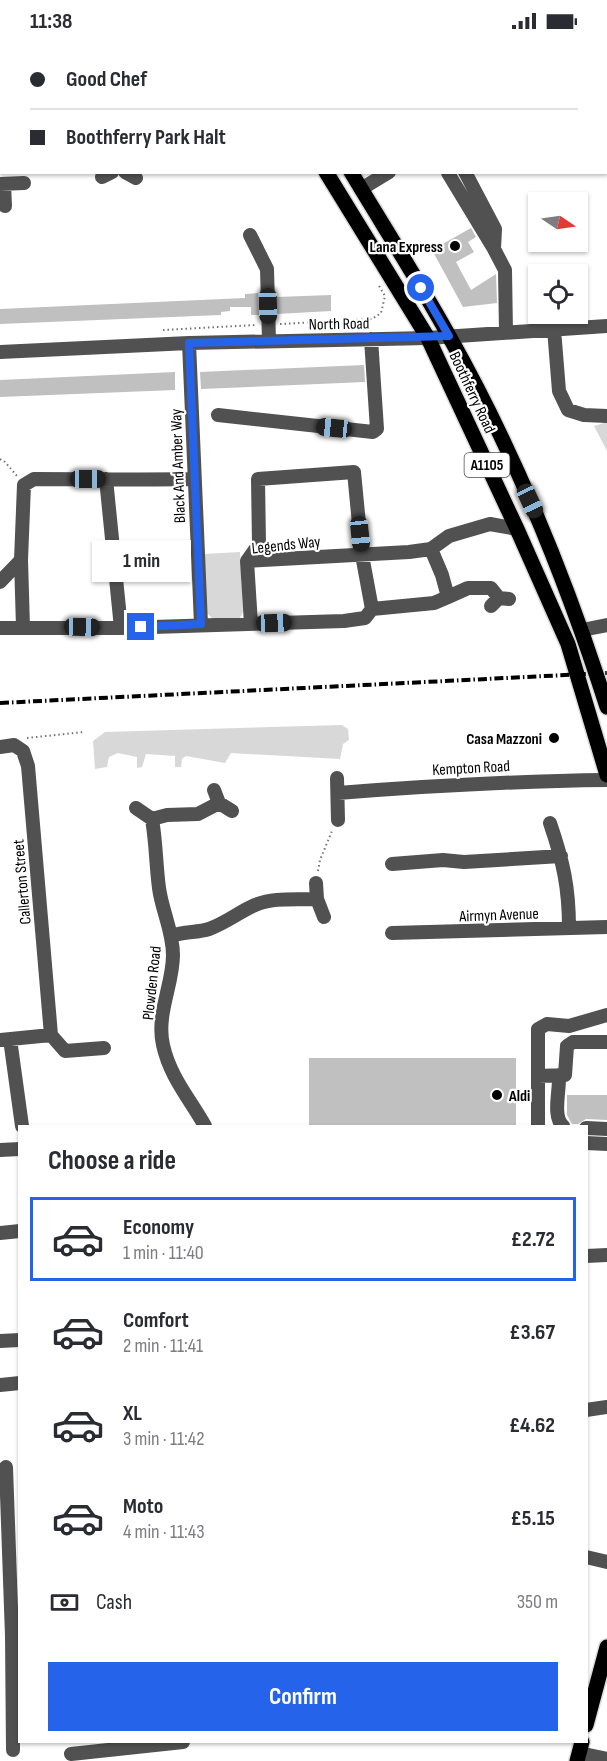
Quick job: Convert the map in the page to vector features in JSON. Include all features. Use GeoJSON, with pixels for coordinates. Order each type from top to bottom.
{"type":"FeatureCollection","features":[{"type":"Feature","properties":{"kind":"main road","name":"Boothferry Road"},"geometry":{"type":"LineString","coordinates":[[327,174],[428,338],[504,501],[568,644],[607,778]]}},
{"type":"Feature","properties":{"kind":"main road","name":"Boothferry Road"},"geometry":{"type":"LineString","coordinates":[[352,174],[449,336],[486,406],[543,529],[582,630],[607,707]]}},
{"type":"Feature","properties":{"kind":"main road"},"geometry":{"type":"LineString","coordinates":[[588,1719],[604,1672],[607,1647]]}},
{"type":"Feature","properties":{"kind":"street"},"geometry":{"type":"LineString","coordinates":[[361,189],[386,174]]}},
{"type":"Feature","properties":{"kind":"street"},"geometry":{"type":"LineString","coordinates":[[449,174],[505,270],[506,332]]}},
{"type":"Feature","properties":{"kind":"street"},"geometry":{"type":"LineString","coordinates":[[466,174],[495,229],[494,249]]}},
{"type":"Feature","properties":{"kind":"street"},"geometry":{"type":"LineString","coordinates":[[5,206],[2,184],[24,183]]}},
{"type":"Feature","properties":{"kind":"street"},"geometry":{"type":"LineString","coordinates":[[250,235],[267,269],[269,341]]}},
{"type":"Feature","properties":{"kind":"street","name":"North Road"},"geometry":{"type":"LineString","coordinates":[[0,352],[189,343],[428,338],[607,326]]}},
{"type":"Feature","properties":{"kind":"street"},"geometry":{"type":"LineString","coordinates":[[554,329],[559,391],[568,410],[584,415],[607,416]]}},
{"type":"Feature","properties":{"kind":"street"},"geometry":{"type":"LineString","coordinates":[[218,415],[373,432],[377,429],[371,339]]}},
{"type":"Feature","properties":{"kind":"street","name":"Black And Amber Way"},"geometry":{"type":"LineString","coordinates":[[189,343],[201,624]]}},
{"type":"Feature","properties":{"kind":"street"},"geometry":{"type":"LineString","coordinates":[[247,561],[259,544],[258,479],[354,472],[362,555],[372,609]]}},
{"type":"Feature","properties":{"kind":"street"},"geometry":{"type":"LineString","coordinates":[[23,627],[21,560],[24,485],[33,479],[120,481],[194,479]]}},
{"type":"Feature","properties":{"kind":"street"},"geometry":{"type":"LineString","coordinates":[[106,479],[121,628]]}},
{"type":"Feature","properties":{"kind":"street"},"geometry":{"type":"LineString","coordinates":[[504,501],[490,524],[517,530]]}},
{"type":"Feature","properties":{"kind":"street","name":"Legends Way"},"geometry":{"type":"LineString","coordinates":[[251,624],[247,561],[431,549],[449,537],[490,524]]}},
{"type":"Feature","properties":{"kind":"street"},"geometry":{"type":"LineString","coordinates":[[431,549],[448,597]]}},
{"type":"Feature","properties":{"kind":"street"},"geometry":{"type":"LineString","coordinates":[[0,582],[21,560]]}},
{"type":"Feature","properties":{"kind":"street"},"geometry":{"type":"LineString","coordinates":[[0,628],[121,628],[344,621],[365,618],[372,609],[434,603],[468,588],[491,588],[500,601]]}},
{"type":"Feature","properties":{"kind":"street"},"geometry":{"type":"LineString","coordinates":[[582,630],[607,625]]}},
{"type":"Feature","properties":{"kind":"street","name":"Callerton Street"},"geometry":{"type":"LineString","coordinates":[[7,746],[23,751],[28,766],[51,1035]]}},
{"type":"Feature","properties":{"kind":"street"},"geometry":{"type":"LineString","coordinates":[[337,778],[338,820]]}},
{"type":"Feature","properties":{"kind":"street","name":"Kempton Road"},"geometry":{"type":"LineString","coordinates":[[338,793],[485,783],[607,778]]}},
{"type":"Feature","properties":{"kind":"street"},"geometry":{"type":"LineString","coordinates":[[214,790],[219,803],[232,812]]}},
{"type":"Feature","properties":{"kind":"street"},"geometry":{"type":"LineString","coordinates":[[135,808],[152,819],[167,815],[198,814],[219,803]]}},
{"type":"Feature","properties":{"kind":"street","name":"Plowden Road"},"geometry":{"type":"LineString","coordinates":[[152,819],[159,890],[172,936],[173,958],[162,1012],[162,1044],[175,1080],[204,1125]]}},
{"type":"Feature","properties":{"kind":"street"},"geometry":{"type":"LineString","coordinates":[[550,823],[561,856],[569,897],[569,928]]}},
{"type":"Feature","properties":{"kind":"street"},"geometry":{"type":"LineString","coordinates":[[392,864],[561,856]]}},
{"type":"Feature","properties":{"kind":"street"},"geometry":{"type":"LineString","coordinates":[[316,883],[316,899],[324,917]]}},
{"type":"Feature","properties":{"kind":"street"},"geometry":{"type":"LineString","coordinates":[[172,936],[180,933],[201,932],[225,923],[257,904],[279,900],[316,899]]}},
{"type":"Feature","properties":{"kind":"street","name":"Airmyn Avenue"},"geometry":{"type":"LineString","coordinates":[[392,933],[607,927]]}},
{"type":"Feature","properties":{"kind":"street"},"geometry":{"type":"LineString","coordinates":[[538,1125],[538,1029],[547,1024],[569,1026],[607,1015]]}},
{"type":"Feature","properties":{"kind":"street"},"geometry":{"type":"LineString","coordinates":[[22,1125],[5,1039],[51,1035],[65,1051],[104,1048]]}},
{"type":"Feature","properties":{"kind":"street"},"geometry":{"type":"LineString","coordinates":[[562,1125],[558,1122],[557,1115],[567,1046],[573,1042],[607,1042]]}},
{"type":"Feature","properties":{"kind":"street"},"geometry":{"type":"LineString","coordinates":[[538,1076],[562,1075]]}},
{"type":"Feature","properties":{"kind":"street"},"geometry":{"type":"LineString","coordinates":[[588,1128],[607,1129]]}},
{"type":"Feature","properties":{"kind":"street"},"geometry":{"type":"LineString","coordinates":[[588,1143],[607,1144]]}},
{"type":"Feature","properties":{"kind":"street"},"geometry":{"type":"LineString","coordinates":[[0,1150],[18,1149]]}},
{"type":"Feature","properties":{"kind":"street"},"geometry":{"type":"LineString","coordinates":[[0,1233],[18,1231]]}},
{"type":"Feature","properties":{"kind":"street"},"geometry":{"type":"LineString","coordinates":[[588,1256],[607,1255]]}},
{"type":"Feature","properties":{"kind":"street"},"geometry":{"type":"LineString","coordinates":[[0,1341],[18,1340]]}},
{"type":"Feature","properties":{"kind":"street"},"geometry":{"type":"LineString","coordinates":[[0,1385],[18,1383]]}},
{"type":"Feature","properties":{"kind":"street"},"geometry":{"type":"LineString","coordinates":[[588,1410],[607,1407]]}},
{"type":"Feature","properties":{"kind":"street"},"geometry":{"type":"LineString","coordinates":[[8,1466],[13,1750]]}},
{"type":"Feature","properties":{"kind":"street"},"geometry":{"type":"LineString","coordinates":[[588,1557],[607,1562]]}},
{"type":"Feature","properties":{"kind":"street"},"geometry":{"type":"LineString","coordinates":[[71,1754],[174,1743]]}},
{"type":"Feature","properties":{"kind":"street"},"geometry":{"type":"LineString","coordinates":[[579,1752],[607,1759]]}},
{"type":"Feature","properties":{"kind":"path"},"geometry":{"type":"LineString","coordinates":[[156,330],[372,319],[381,313],[385,296],[374,278]]}},
{"type":"Feature","properties":{"kind":"path"},"geometry":{"type":"LineString","coordinates":[[0,459],[24,485]]}},
{"type":"Feature","properties":{"kind":"path"},"geometry":{"type":"LineString","coordinates":[[7,746],[16,739],[84,732]]}},
{"type":"Feature","properties":{"kind":"path"},"geometry":{"type":"LineString","coordinates":[[316,883],[320,860],[338,820]]}},
{"type":"Feature","properties":{"kind":"shaded area"},"geometry":{"type":"Polygon","coordinates":[[[607,422],[607,451],[594,426],[607,422]]]}},
{"type":"Feature","properties":{"kind":"shaded area"},"geometry":{"type":"Polygon","coordinates":[[[240,552],[243,612],[239,620],[213,619],[207,613],[204,554],[240,552]]]}},
{"type":"Feature","properties":{"kind":"shaded area"},"geometry":{"type":"Polygon","coordinates":[[[342,725],[348,729],[349,740],[343,744],[340,759],[231,753],[225,763],[186,756],[182,759],[181,767],[175,767],[175,756],[146,754],[142,767],[137,768],[137,757],[118,753],[109,757],[107,767],[95,769],[93,741],[105,732],[342,725]]]}},
{"type":"Feature","properties":{"kind":"building"},"geometry":{"type":"Polygon","coordinates":[[[471,228],[476,237],[468,242],[474,252],[456,262],[471,290],[496,274],[497,303],[463,307],[432,250],[471,228]]]}},
{"type":"Feature","properties":{"kind":"building"},"geometry":{"type":"Polygon","coordinates":[[[258,293],[259,315],[251,315],[251,307],[230,307],[230,311],[221,312],[221,315],[0,324],[0,309],[245,298],[245,294],[258,293]]]}},
{"type":"Feature","properties":{"kind":"building"},"geometry":{"type":"Polygon","coordinates":[[[331,295],[331,311],[277,314],[277,297],[331,295]]]}},
{"type":"Feature","properties":{"kind":"building"},"geometry":{"type":"Polygon","coordinates":[[[364,365],[365,382],[201,389],[200,372],[364,365]]]}},
{"type":"Feature","properties":{"kind":"building"},"geometry":{"type":"Polygon","coordinates":[[[175,372],[175,390],[0,397],[0,380],[175,372]]]}},
{"type":"Feature","properties":{"kind":"building"},"geometry":{"type":"Polygon","coordinates":[[[309,1058],[516,1058],[516,1125],[309,1125],[309,1058]]]}},
{"type":"Feature","properties":{"kind":"building"},"geometry":{"type":"Polygon","coordinates":[[[567,1095],[607,1095],[607,1120],[586,1119],[578,1124],[572,1124],[567,1115],[567,1095]]]}},
{"type":"Feature","properties":{"kind":"railway"},"geometry":{"type":"LineString","coordinates":[[0,703],[607,673]]}},
{"type":"Feature","properties":{"kind":"place","name":"Lana Express"},"geometry":{"type":"Point","coordinates":[455,246]}},
{"type":"Feature","properties":{"kind":"place","name":"Casa Mazzoni"},"geometry":{"type":"Point","coordinates":[554,738]}},
{"type":"Feature","properties":{"kind":"place","name":"Aldi"},"geometry":{"type":"Point","coordinates":[497,1095]}},
{"type":"Feature","properties":{"kind":"route"},"geometry":{"type":"LineString","coordinates":[[141,627],[201,624],[189,343],[449,336],[421,288]]}}]}
